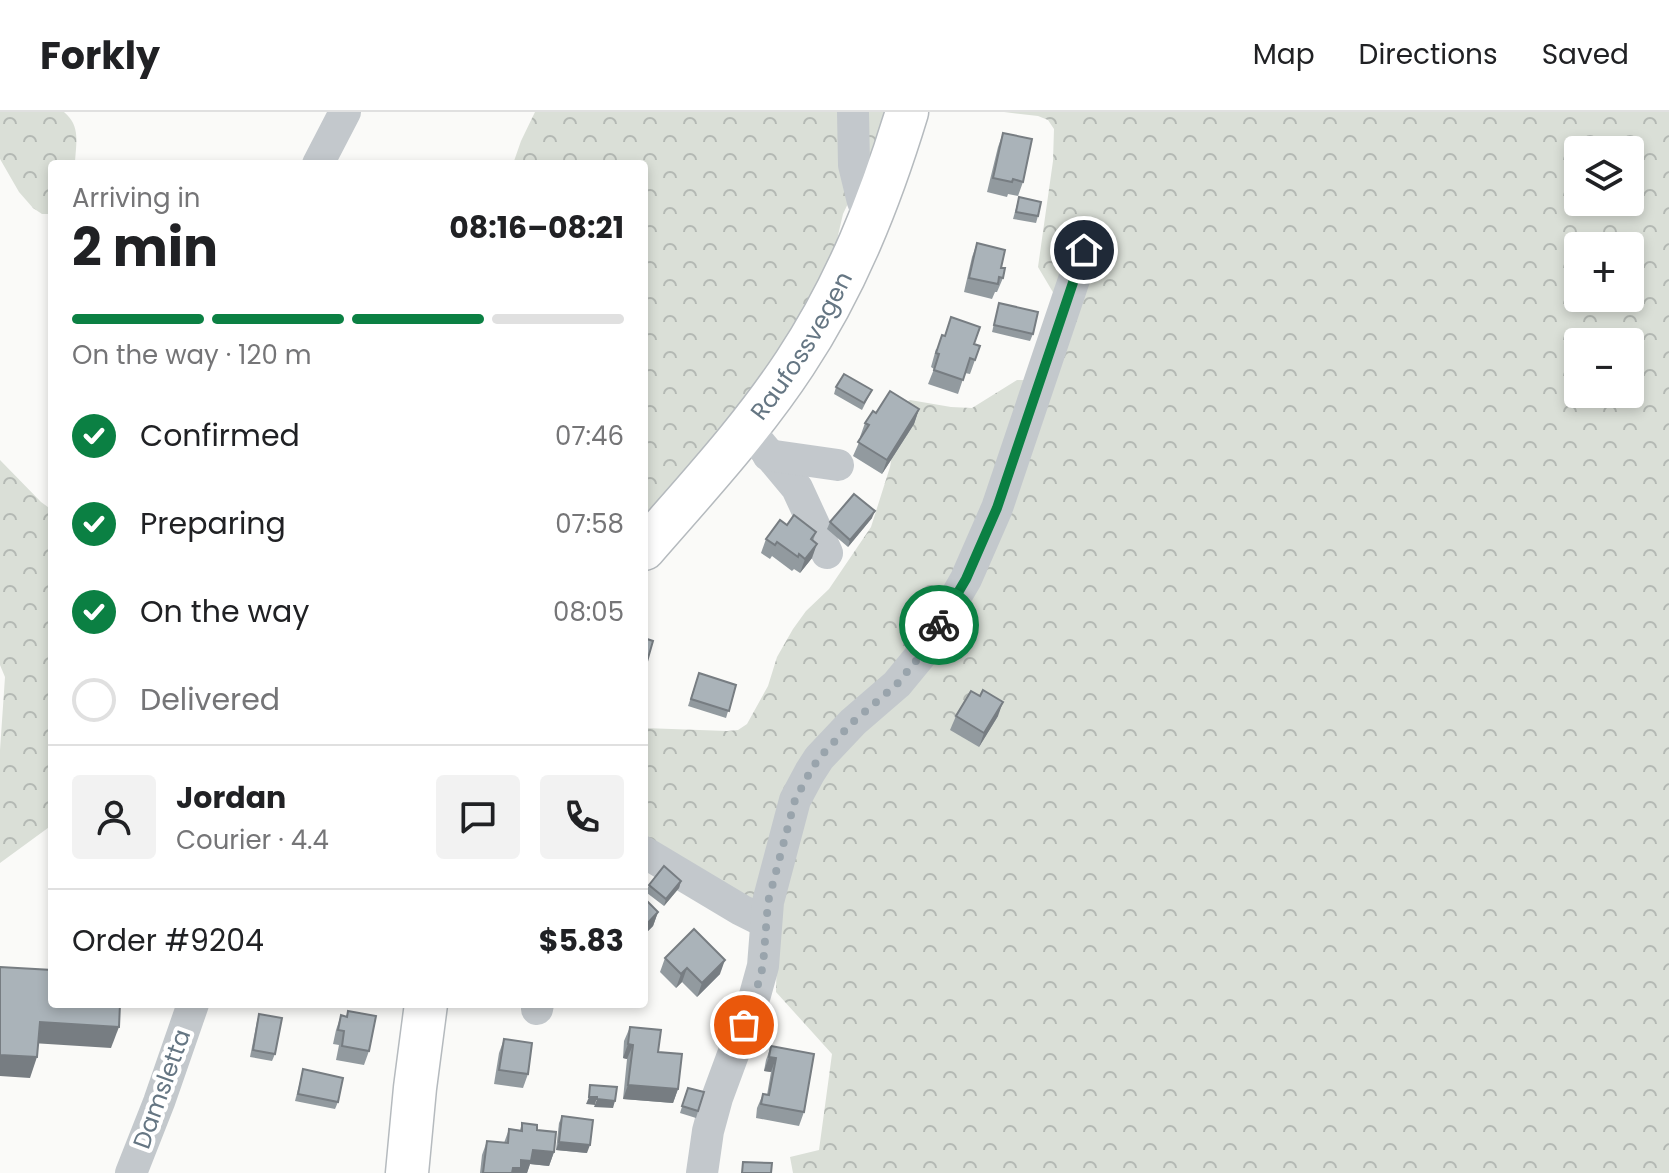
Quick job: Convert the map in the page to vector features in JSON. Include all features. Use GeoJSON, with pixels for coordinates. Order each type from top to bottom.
{"type":"FeatureCollection","features":[{"type":"Feature","properties":{"kind":"main road","name":"Raufossvegen"},"geometry":{"type":"LineString","coordinates":[[648,545],[757,442],[793,366],[854,258],[907,112]]}},
{"type":"Feature","properties":{"kind":"main road"},"geometry":{"type":"LineString","coordinates":[[407,1173],[425,1008]]}},
{"type":"Feature","properties":{"kind":"street"},"geometry":{"type":"LineString","coordinates":[[320,160],[345,112]]}},
{"type":"Feature","properties":{"kind":"street"},"geometry":{"type":"LineString","coordinates":[[853,112],[854,165],[863,202],[873,212]]}},
{"type":"Feature","properties":{"kind":"street"},"geometry":{"type":"LineString","coordinates":[[702,1173],[711,1120],[763,966],[768,902],[795,800],[810,772],[835,740],[890,691],[925,650],[976,558],[997,508],[1084,250]]}},
{"type":"Feature","properties":{"kind":"street"},"geometry":{"type":"LineString","coordinates":[[757,442],[838,465]]}},
{"type":"Feature","properties":{"kind":"street"},"geometry":{"type":"LineString","coordinates":[[757,442],[797,488],[827,553]]}},
{"type":"Feature","properties":{"kind":"street"},"geometry":{"type":"LineString","coordinates":[[648,854],[765,922]]}},
{"type":"Feature","properties":{"kind":"street","name":"Damsletta"},"geometry":{"type":"LineString","coordinates":[[131,1173],[192,1008]]}},
{"type":"Feature","properties":{"kind":"green space"},"geometry":{"type":"Polygon","coordinates":[[[0,112],[64,112],[73,123],[75,160],[48,160],[48,214],[33,208],[19,192],[0,159],[0,112]]]}},
{"type":"Feature","properties":{"kind":"green space"},"geometry":{"type":"Polygon","coordinates":[[[535,112],[886,112],[871,155],[843,214],[833,257],[796,333],[648,523],[648,160],[514,160],[535,112]]]}},
{"type":"Feature","properties":{"kind":"green space"},"geometry":{"type":"Polygon","coordinates":[[[1004,112],[1669,112],[1669,1173],[793,1173],[790,1157],[819,1150],[832,1054],[776,992],[777,949],[648,852],[648,728],[727,731],[738,730],[747,724],[793,629],[829,589],[871,527],[890,467],[901,405],[910,400],[972,408],[1017,380],[1038,380],[1054,294],[1038,267],[1053,161],[1054,129],[1048,120],[1038,116],[1004,112]]]}},
{"type":"Feature","properties":{"kind":"green space"},"geometry":{"type":"Polygon","coordinates":[[[0,460],[48,507],[48,828],[0,863],[0,750],[5,677],[0,665],[0,460]]]}},
{"type":"Feature","properties":{"kind":"building"},"geometry":{"type":"Polygon","coordinates":[[[1003,133],[1032,139],[1023,182],[993,178],[1003,133]]]}},
{"type":"Feature","properties":{"kind":"building"},"geometry":{"type":"Polygon","coordinates":[[[1019,197],[1041,202],[1038,216],[1016,212],[1019,197]]]}},
{"type":"Feature","properties":{"kind":"building"},"geometry":{"type":"Polygon","coordinates":[[[977,243],[1005,250],[1001,268],[1005,268],[1003,278],[999,277],[998,284],[969,278],[977,243]]]}},
{"type":"Feature","properties":{"kind":"building"},"geometry":{"type":"Polygon","coordinates":[[[999,303],[1038,312],[1033,334],[994,325],[999,303]]]}},
{"type":"Feature","properties":{"kind":"building"},"geometry":{"type":"Polygon","coordinates":[[[951,317],[980,327],[974,344],[980,346],[975,360],[970,358],[963,380],[934,370],[939,354],[936,353],[951,317]]]}},
{"type":"Feature","properties":{"kind":"building"},"geometry":{"type":"Polygon","coordinates":[[[844,374],[872,390],[864,403],[836,387],[844,374]]]}},
{"type":"Feature","properties":{"kind":"building"},"geometry":{"type":"Polygon","coordinates":[[[890,391],[919,409],[887,460],[858,442],[869,425],[865,423],[873,411],[876,413],[890,391]]]}},
{"type":"Feature","properties":{"kind":"building"},"geometry":{"type":"Polygon","coordinates":[[[854,494],[875,511],[850,540],[830,522],[854,494]]]}},
{"type":"Feature","properties":{"kind":"building"},"geometry":{"type":"Polygon","coordinates":[[[794,515],[816,532],[811,539],[817,544],[805,559],[766,539],[780,520],[787,525],[794,515]]]}},
{"type":"Feature","properties":{"kind":"building"},"geometry":{"type":"Polygon","coordinates":[[[648,639],[653,641],[648,658],[648,639]]]}},
{"type":"Feature","properties":{"kind":"building"},"geometry":{"type":"Polygon","coordinates":[[[699,673],[736,685],[729,711],[691,699],[699,673]]]}},
{"type":"Feature","properties":{"kind":"building"},"geometry":{"type":"Polygon","coordinates":[[[983,690],[1003,702],[984,733],[956,716],[971,691],[980,696],[983,690]]]}},
{"type":"Feature","properties":{"kind":"building"},"geometry":{"type":"Polygon","coordinates":[[[664,866],[681,881],[666,899],[649,885],[664,866]]]}},
{"type":"Feature","properties":{"kind":"building"},"geometry":{"type":"Polygon","coordinates":[[[648,902],[658,912],[648,923],[648,902]]]}},
{"type":"Feature","properties":{"kind":"building"},"geometry":{"type":"Polygon","coordinates":[[[694,929],[725,960],[702,983],[687,968],[681,974],[665,958],[694,929]]]}},
{"type":"Feature","properties":{"kind":"building"},"geometry":{"type":"Polygon","coordinates":[[[0,967],[48,970],[48,1008],[120,1008],[119,1027],[40,1022],[37,1057],[0,1055],[0,967]]]}},
{"type":"Feature","properties":{"kind":"building"},"geometry":{"type":"Polygon","coordinates":[[[348,1011],[376,1016],[369,1051],[342,1046],[344,1031],[338,1030],[341,1015],[347,1017],[348,1011]]]}},
{"type":"Feature","properties":{"kind":"building"},"geometry":{"type":"Polygon","coordinates":[[[259,1014],[282,1018],[275,1054],[253,1050],[259,1014]]]}},
{"type":"Feature","properties":{"kind":"building"},"geometry":{"type":"Polygon","coordinates":[[[630,1027],[661,1030],[658,1052],[682,1054],[678,1089],[628,1085],[633,1045],[628,1044],[630,1027]]]}},
{"type":"Feature","properties":{"kind":"building"},"geometry":{"type":"Polygon","coordinates":[[[504,1039],[532,1043],[528,1074],[499,1070],[504,1039]]]}},
{"type":"Feature","properties":{"kind":"building"},"geometry":{"type":"Polygon","coordinates":[[[771,1046],[814,1054],[804,1112],[761,1104],[763,1094],[769,1095],[776,1058],[769,1057],[771,1046]]]}},
{"type":"Feature","properties":{"kind":"building"},"geometry":{"type":"Polygon","coordinates":[[[303,1069],[343,1078],[338,1102],[298,1094],[303,1069]]]}},
{"type":"Feature","properties":{"kind":"building"},"geometry":{"type":"Polygon","coordinates":[[[590,1085],[617,1087],[615,1101],[589,1097],[590,1085]]]}},
{"type":"Feature","properties":{"kind":"building"},"geometry":{"type":"Polygon","coordinates":[[[688,1088],[704,1092],[698,1111],[682,1106],[688,1088]]]}},
{"type":"Feature","properties":{"kind":"building"},"geometry":{"type":"Polygon","coordinates":[[[562,1116],[593,1120],[590,1145],[559,1142],[562,1116]]]}},
{"type":"Feature","properties":{"kind":"building"},"geometry":{"type":"Polygon","coordinates":[[[522,1123],[537,1125],[537,1130],[556,1132],[554,1152],[533,1150],[531,1161],[521,1160],[521,1168],[513,1168],[512,1173],[483,1173],[487,1141],[508,1143],[509,1129],[522,1131],[522,1123]]]}},
{"type":"Feature","properties":{"kind":"building"},"geometry":{"type":"Polygon","coordinates":[[[743,1162],[772,1163],[771,1173],[742,1173],[743,1162]]]}},
{"type":"Feature","properties":{"kind":"way so far"},"geometry":{"type":"LineString","coordinates":[[744,1025],[763,966],[768,902],[795,800],[819,758],[853,722],[897,684],[925,650],[939,625]]}},
{"type":"Feature","properties":{"kind":"route"},"geometry":{"type":"LineString","coordinates":[[939,625],[966,579],[997,508],[1084,250]]}}]}
